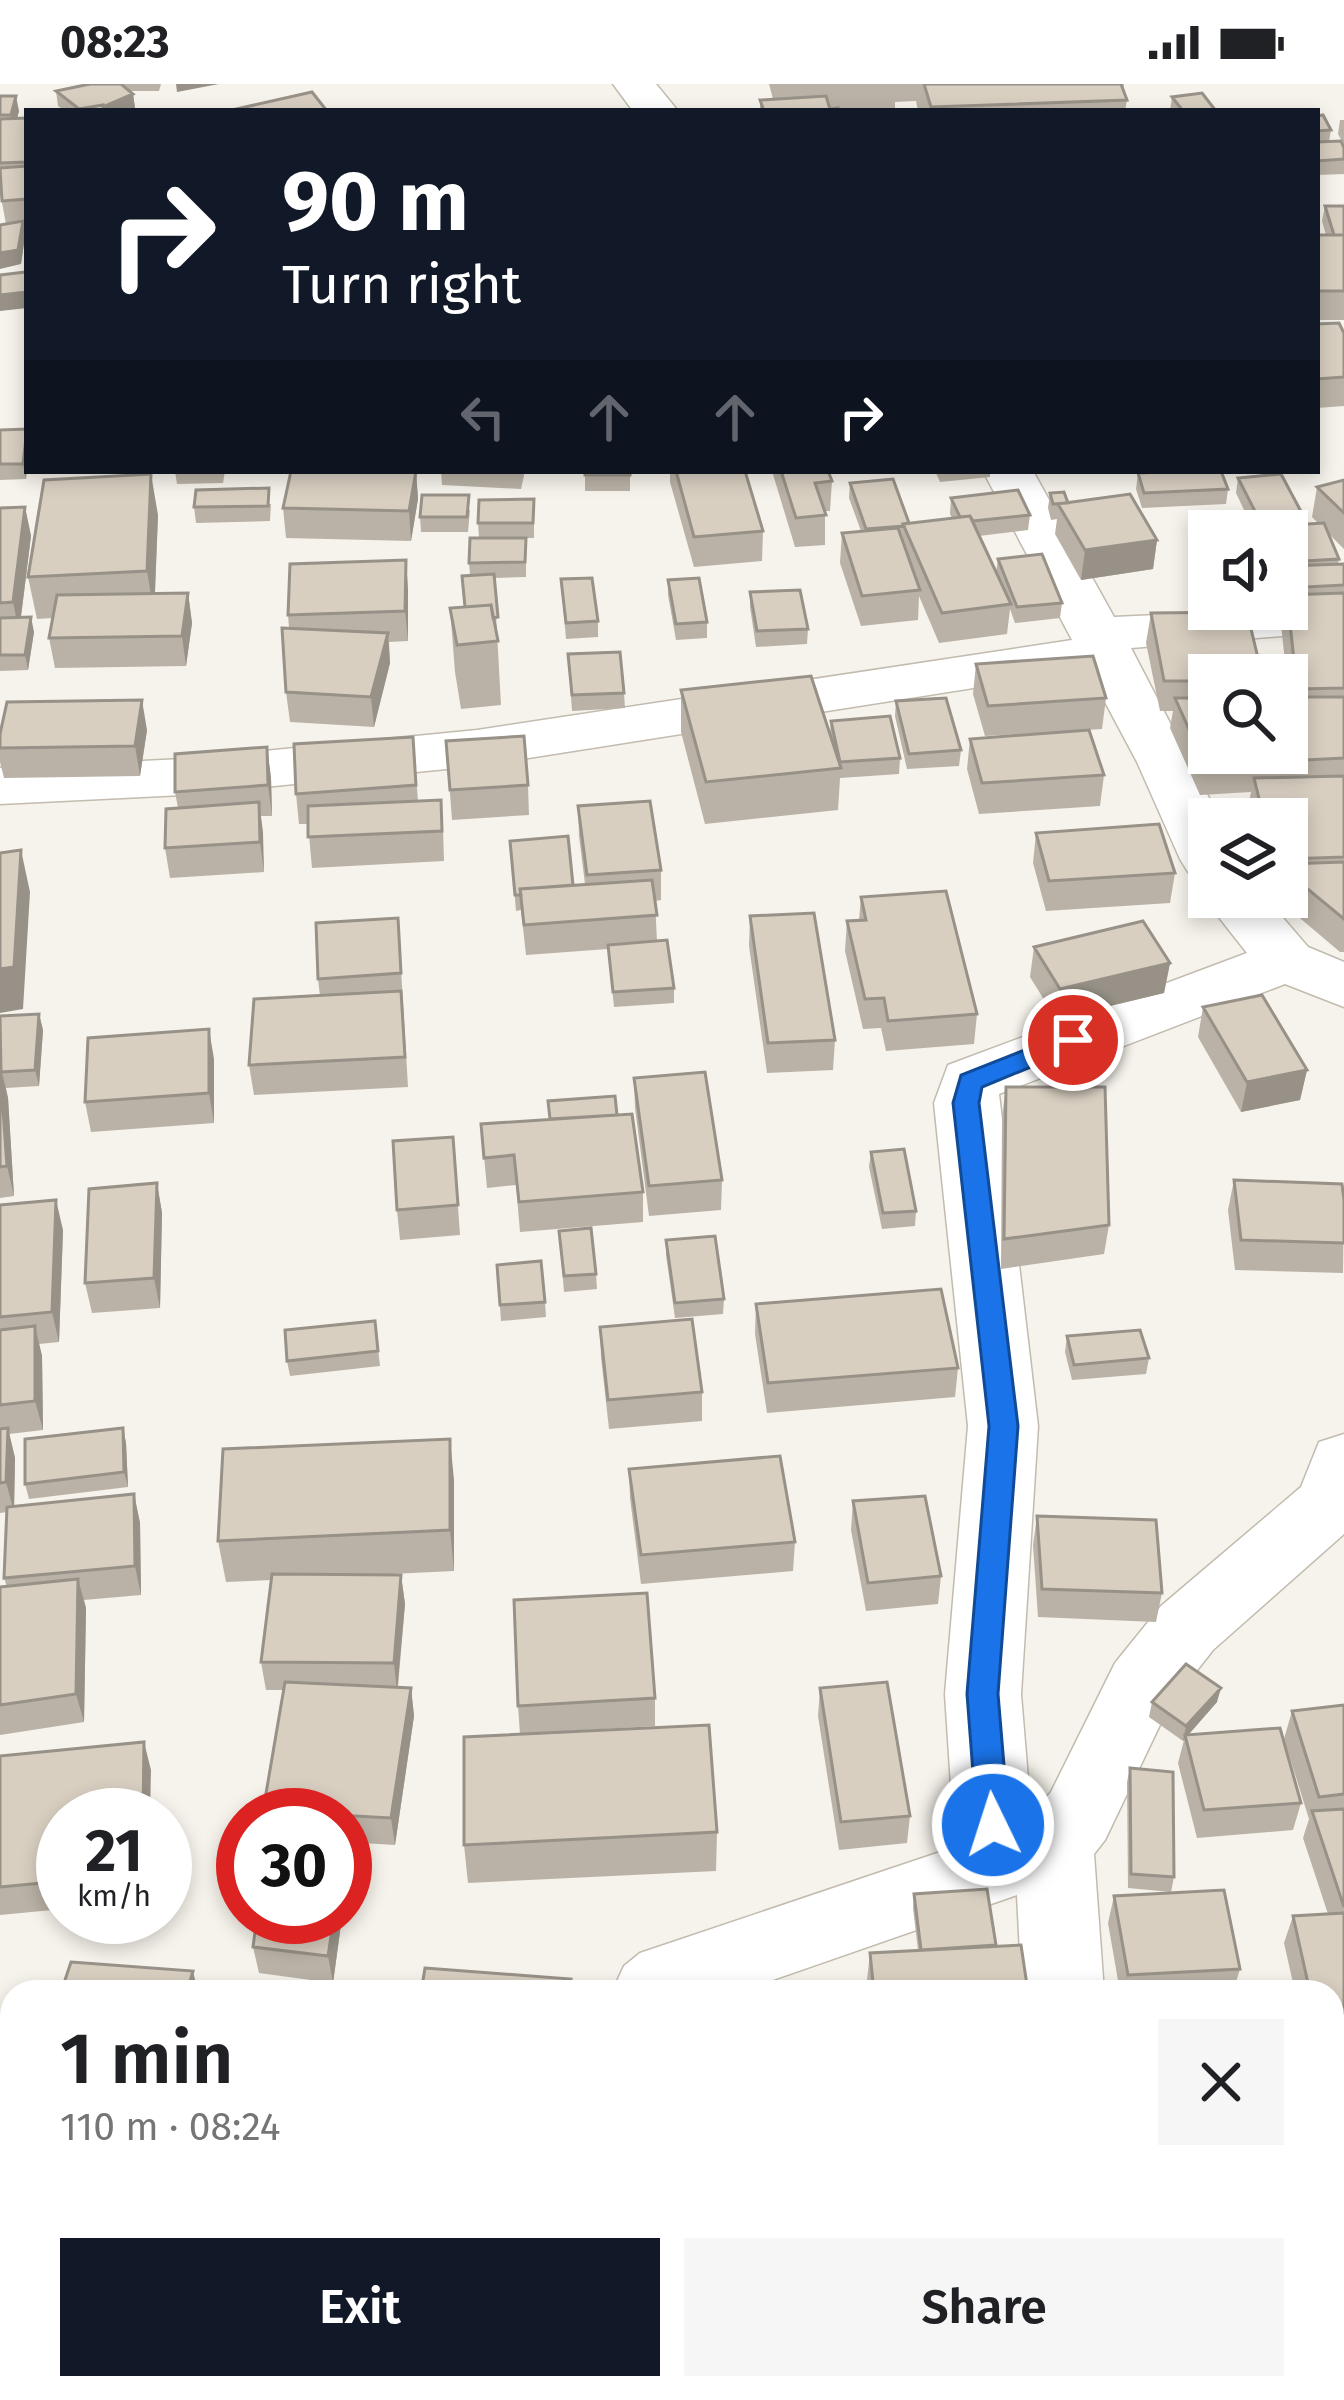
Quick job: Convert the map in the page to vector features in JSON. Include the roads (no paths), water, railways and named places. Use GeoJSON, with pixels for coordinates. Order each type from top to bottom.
{"type":"FeatureCollection","features":[{"type":"Feature","properties":{"kind":"street"},"geometry":{"type":"LineString","coordinates":[[634,84],[654,108]]}},
{"type":"Feature","properties":{"kind":"street"},"geometry":{"type":"LineString","coordinates":[[1010,474],[1188,813]]}},
{"type":"Feature","properties":{"kind":"street"},"geometry":{"type":"LineString","coordinates":[[0,786],[183,776],[477,748],[1101,643],[1344,615]]}},
{"type":"Feature","properties":{"kind":"street"},"geometry":{"type":"LineString","coordinates":[[1255,918],[1316,974]]}},
{"type":"Feature","properties":{"kind":"street"},"geometry":{"type":"LineString","coordinates":[[1060,1980],[983,1694],[1003,1426],[966,1103],[970,1081],[1316,974]]}},
{"type":"Feature","properties":{"kind":"street"},"geometry":{"type":"LineString","coordinates":[[668,1980],[1025,1856],[1078,1816],[1142,1684],[1186,1628],[1331,1502],[1344,1462]]}}]}
